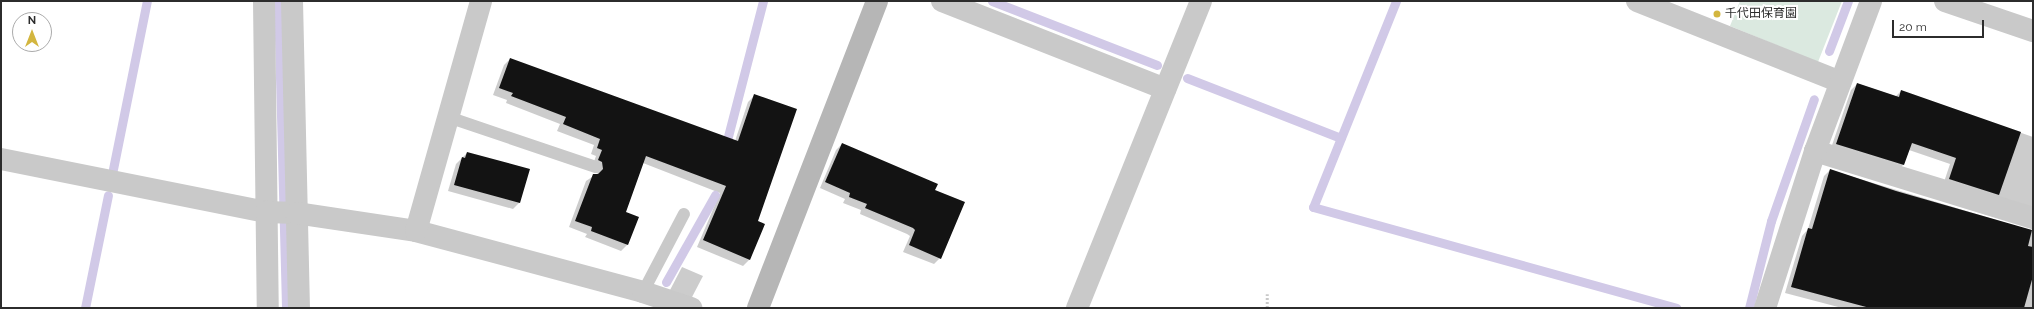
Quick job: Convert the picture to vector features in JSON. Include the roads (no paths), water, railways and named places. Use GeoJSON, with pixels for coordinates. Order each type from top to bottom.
{"type":"FeatureCollection","features":[{"type":"Feature","properties":{"kind":"street"},"geometry":{"type":"LineString","coordinates":[[264,1],[282,213],[298,308]]}},
{"type":"Feature","properties":{"kind":"street"},"geometry":{"type":"LineString","coordinates":[[268,308],[282,213],[292,1]]}},
{"type":"Feature","properties":{"kind":"street"},"geometry":{"type":"LineString","coordinates":[[416,231],[481,1]]}},
{"type":"Feature","properties":{"kind":"street"},"geometry":{"type":"LineString","coordinates":[[758,308],[877,1]]}},
{"type":"Feature","properties":{"kind":"street"},"geometry":{"type":"LineString","coordinates":[[942,1],[1165,89]]}},
{"type":"Feature","properties":{"kind":"street"},"geometry":{"type":"LineString","coordinates":[[1077,308],[1201,1]]}},
{"type":"Feature","properties":{"kind":"street"},"geometry":{"type":"LineString","coordinates":[[1637,1],[1841,82]]}},
{"type":"Feature","properties":{"kind":"street"},"geometry":{"type":"LineString","coordinates":[[1765,308],[1815,151],[1871,1]]}},
{"type":"Feature","properties":{"kind":"street"},"geometry":{"type":"LineString","coordinates":[[1945,1],[2033,30]]}},
{"type":"Feature","properties":{"kind":"street"},"geometry":{"type":"LineString","coordinates":[[1815,151],[2033,218]]}},
{"type":"Feature","properties":{"kind":"street"},"geometry":{"type":"LineString","coordinates":[[1,159],[282,213],[416,231],[643,292],[691,308]]}},
{"type":"Feature","properties":{"kind":"lane"},"geometry":{"type":"LineString","coordinates":[[448,117],[596,167]]}},
{"type":"Feature","properties":{"kind":"lane"},"geometry":{"type":"LineString","coordinates":[[643,292],[684,214]]}},
{"type":"Feature","properties":{"kind":"waterway"},"geometry":{"type":"LineString","coordinates":[[113,169],[147,1]]}},
{"type":"Feature","properties":{"kind":"waterway"},"geometry":{"type":"LineString","coordinates":[[278,1],[286,308]]}},
{"type":"Feature","properties":{"kind":"waterway"},"geometry":{"type":"LineString","coordinates":[[725,148],[763,1]]}},
{"type":"Feature","properties":{"kind":"waterway"},"geometry":{"type":"LineString","coordinates":[[992,1],[1157,65]]}},
{"type":"Feature","properties":{"kind":"waterway"},"geometry":{"type":"LineString","coordinates":[[1396,1],[1313,207],[1676,308]]}},
{"type":"Feature","properties":{"kind":"waterway"},"geometry":{"type":"LineString","coordinates":[[1829,51],[1848,1]]}},
{"type":"Feature","properties":{"kind":"waterway"},"geometry":{"type":"LineString","coordinates":[[1187,78],[1341,138]]}},
{"type":"Feature","properties":{"kind":"waterway"},"geometry":{"type":"LineString","coordinates":[[1749,308],[1771,221],[1814,99]]}},
{"type":"Feature","properties":{"kind":"waterway"},"geometry":{"type":"LineString","coordinates":[[85,308],[108,195]]}},
{"type":"Feature","properties":{"kind":"waterway"},"geometry":{"type":"LineString","coordinates":[[666,282],[715,195]]}},
{"type":"Feature","properties":{"kind":"place","name":"千代田保育園"},"geometry":{"type":"Point","coordinates":[1717,14]}}]}
